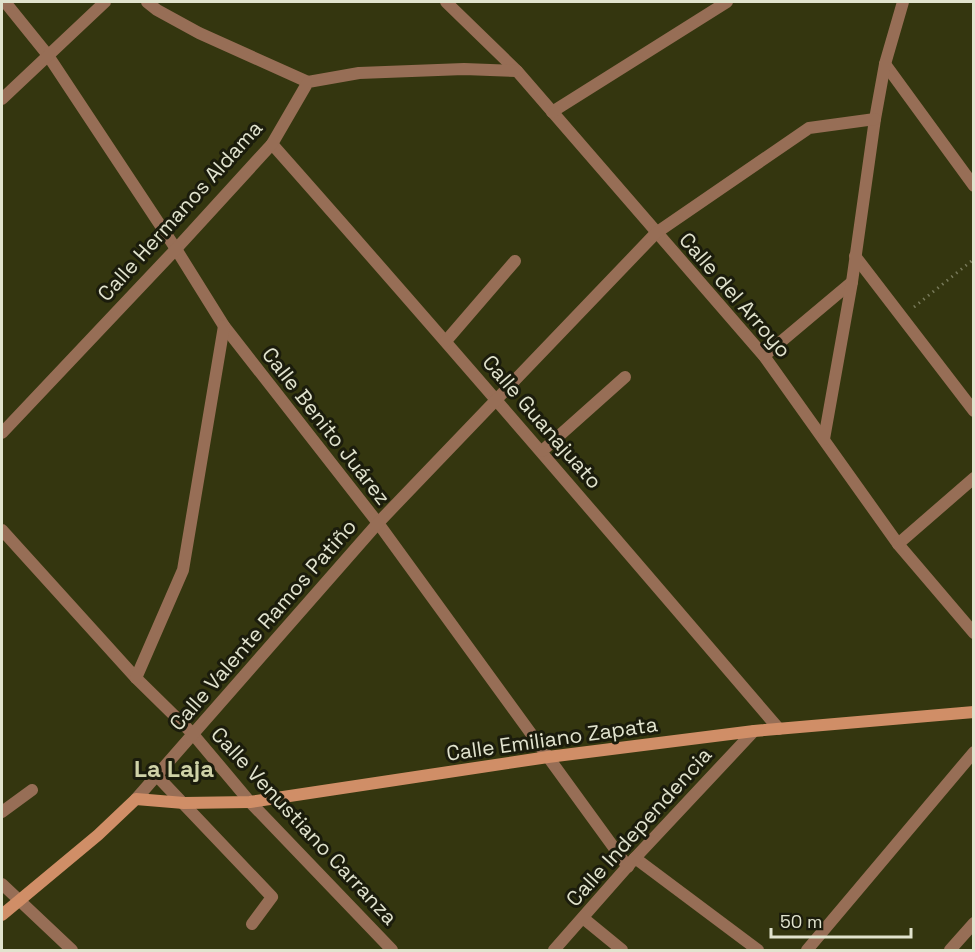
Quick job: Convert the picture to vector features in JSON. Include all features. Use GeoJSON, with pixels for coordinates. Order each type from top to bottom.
{"type":"FeatureCollection","features":[{"type":"Feature","properties":{"kind":"street","name":"Calle Benito Juárez"},"geometry":{"type":"LineString","coordinates":[[5,2],[48,54],[176,249],[224,327],[378,524],[548,757],[631,863],[758,951]]}},
{"type":"Feature","properties":{"kind":"street"},"geometry":{"type":"LineString","coordinates":[[2,99],[105,2]]}},
{"type":"Feature","properties":{"kind":"street"},"geometry":{"type":"LineString","coordinates":[[147,2],[199,33],[308,82],[359,73],[464,69],[517,72]]}},
{"type":"Feature","properties":{"kind":"street","name":"Calle del Arroyo"},"geometry":{"type":"LineString","coordinates":[[446,2],[517,72],[764,356],[898,544],[974,633]]}},
{"type":"Feature","properties":{"kind":"street"},"geometry":{"type":"LineString","coordinates":[[552,112],[727,2]]}},
{"type":"Feature","properties":{"kind":"street"},"geometry":{"type":"LineString","coordinates":[[824,439],[852,282],[875,119],[885,64],[903,2]]}},
{"type":"Feature","properties":{"kind":"street"},"geometry":{"type":"LineString","coordinates":[[885,64],[974,186]]}},
{"type":"Feature","properties":{"kind":"street","name":"Calle Hermanos Aldama"},"geometry":{"type":"LineString","coordinates":[[2,433],[272,144],[308,82]]}},
{"type":"Feature","properties":{"kind":"street","name":"Calle Valente Ramos Patiño"},"geometry":{"type":"LineString","coordinates":[[136,799],[378,524],[494,399],[656,232],[809,128],[875,119]]}},
{"type":"Feature","properties":{"kind":"street","name":"Calle Guanajuato"},"geometry":{"type":"LineString","coordinates":[[272,144],[542,451],[779,729]]}},
{"type":"Feature","properties":{"kind":"street"},"geometry":{"type":"LineString","coordinates":[[855,256],[974,411]]}},
{"type":"Feature","properties":{"kind":"street"},"geometry":{"type":"LineString","coordinates":[[446,341],[514,261]]}},
{"type":"Feature","properties":{"kind":"street"},"geometry":{"type":"LineString","coordinates":[[764,356],[852,282]]}},
{"type":"Feature","properties":{"kind":"street"},"geometry":{"type":"LineString","coordinates":[[136,678],[183,570],[224,327]]}},
{"type":"Feature","properties":{"kind":"street"},"geometry":{"type":"LineString","coordinates":[[542,451],[625,376]]}},
{"type":"Feature","properties":{"kind":"street"},"geometry":{"type":"LineString","coordinates":[[898,544],[974,478]]}},
{"type":"Feature","properties":{"kind":"street","name":"Calle Venustiano Carranza"},"geometry":{"type":"LineString","coordinates":[[2,530],[136,678],[192,733],[250,802],[392,951]]}},
{"type":"Feature","properties":{"kind":"street","name":"Calle Emiliano Zapata"},"geometry":{"type":"LineString","coordinates":[[136,799],[184,803],[250,802],[548,757],[754,731],[974,712]]}},
{"type":"Feature","properties":{"kind":"street","name":"Calle Independencia"},"geometry":{"type":"LineString","coordinates":[[554,951],[631,863],[754,731]]}},
{"type":"Feature","properties":{"kind":"street"},"geometry":{"type":"LineString","coordinates":[[807,951],[974,752]]}},
{"type":"Feature","properties":{"kind":"street"},"geometry":{"type":"LineString","coordinates":[[157,776],[272,897],[252,924]]}},
{"type":"Feature","properties":{"kind":"street"},"geometry":{"type":"LineString","coordinates":[[2,812],[32,790]]}},
{"type":"Feature","properties":{"kind":"street"},"geometry":{"type":"LineString","coordinates":[[2,915],[98,836],[136,799]]}},
{"type":"Feature","properties":{"kind":"street"},"geometry":{"type":"LineString","coordinates":[[2,884],[72,951]]}},
{"type":"Feature","properties":{"kind":"street"},"geometry":{"type":"LineString","coordinates":[[583,918],[622,951]]}},
{"type":"Feature","properties":{"kind":"street"},"geometry":{"type":"LineString","coordinates":[[950,951],[974,923]]}},
{"type":"Feature","properties":{"kind":"path"},"geometry":{"type":"LineString","coordinates":[[901,318],[974,259]]}},
{"type":"Feature","properties":{"kind":"district","name":"La Laja"},"geometry":{"type":"Point","coordinates":[174,769]}}]}
